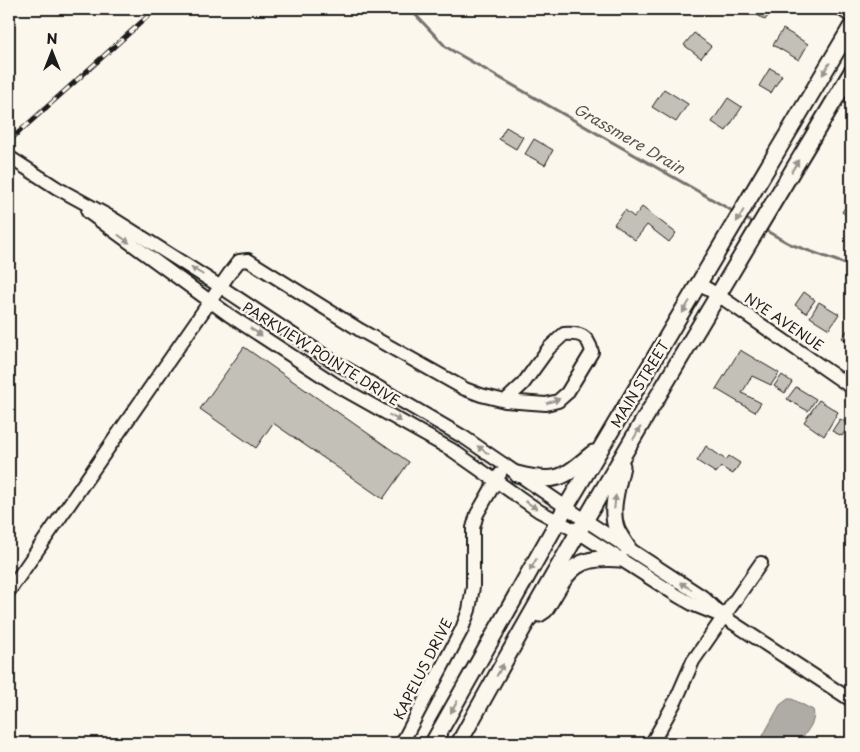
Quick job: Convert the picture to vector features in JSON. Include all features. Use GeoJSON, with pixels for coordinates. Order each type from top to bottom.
{"type":"FeatureCollection","features":[{"type":"Feature","properties":{"kind":"main road","name":"MAIN STREET"},"geometry":{"type":"LineString","coordinates":[[433,743],[566,507],[851,27]]}},
{"type":"Feature","properties":{"kind":"main road","name":"MAIN STREET"},"geometry":{"type":"LineString","coordinates":[[459,743],[582,526],[851,73]]}},
{"type":"Feature","properties":{"kind":"main road"},"geometry":{"type":"LineString","coordinates":[[511,470],[544,480],[563,477],[604,444]]}},
{"type":"Feature","properties":{"kind":"main road"},"geometry":{"type":"LineString","coordinates":[[525,624],[545,610],[569,571],[578,564],[587,560],[624,554],[614,513],[615,498],[625,453]]}},
{"type":"Feature","properties":{"kind":"street"},"geometry":{"type":"LineString","coordinates":[[841,9],[851,16]]}},
{"type":"Feature","properties":{"kind":"street","name":"PARKVIEW POINTE DRIVE"},"geometry":{"type":"LineString","coordinates":[[9,157],[57,188],[211,302],[338,386],[452,450],[539,511],[558,521],[582,526]]}},
{"type":"Feature","properties":{"kind":"street","name":"PARKVIEW POINTE DRIVE"},"geometry":{"type":"LineString","coordinates":[[57,188],[112,218],[222,287],[328,358],[465,438],[566,507],[582,526]]}},
{"type":"Feature","properties":{"kind":"street"},"geometry":{"type":"LineString","coordinates":[[9,591],[240,261],[248,260],[360,330],[465,389],[505,401],[546,404],[558,401],[567,393],[592,352],[590,343],[584,336],[564,334],[549,348],[523,384],[505,401]]}},
{"type":"Feature","properties":{"kind":"street","name":"NYE AVENUE"},"geometry":{"type":"LineString","coordinates":[[699,284],[851,386]]}},
{"type":"Feature","properties":{"kind":"street","name":"KAPELUS DRIVE"},"geometry":{"type":"LineString","coordinates":[[402,743],[462,629],[469,610],[473,587],[474,528],[477,514],[496,481],[511,470]]}},
{"type":"Feature","properties":{"kind":"street"},"geometry":{"type":"LineString","coordinates":[[582,526],[624,554],[694,606],[724,617],[851,700]]}},
{"type":"Feature","properties":{"kind":"street"},"geometry":{"type":"LineString","coordinates":[[652,743],[676,700],[693,661],[761,563]]}},
{"type":"Feature","properties":{"kind":"shaded area"},"geometry":{"type":"Polygon","coordinates":[[[788,699],[792,699],[813,710],[812,723],[807,731],[799,743],[759,743],[780,705],[788,699]]]}},
{"type":"Feature","properties":{"kind":"building"},"geometry":{"type":"Polygon","coordinates":[[[754,9],[773,9],[765,20],[756,14],[758,11],[754,9]]]}},
{"type":"Feature","properties":{"kind":"building"},"geometry":{"type":"Polygon","coordinates":[[[783,29],[808,44],[799,60],[773,45],[783,29]]]}},
{"type":"Feature","properties":{"kind":"building"},"geometry":{"type":"Polygon","coordinates":[[[694,33],[711,46],[701,58],[684,45],[694,33]]]}},
{"type":"Feature","properties":{"kind":"building"},"geometry":{"type":"Polygon","coordinates":[[[770,68],[782,75],[771,93],[759,86],[770,68]]]}},
{"type":"Feature","properties":{"kind":"building"},"geometry":{"type":"Polygon","coordinates":[[[664,89],[688,104],[676,122],[652,107],[664,89]]]}},
{"type":"Feature","properties":{"kind":"building"},"geometry":{"type":"Polygon","coordinates":[[[728,98],[742,107],[726,131],[712,122],[728,98]]]}},
{"type":"Feature","properties":{"kind":"building"},"geometry":{"type":"Polygon","coordinates":[[[506,127],[523,137],[516,149],[499,139],[506,127]]]}},
{"type":"Feature","properties":{"kind":"building"},"geometry":{"type":"Polygon","coordinates":[[[534,139],[553,150],[545,165],[525,154],[534,139]]]}},
{"type":"Feature","properties":{"kind":"building"},"geometry":{"type":"Polygon","coordinates":[[[851,199],[851,219],[842,212],[851,199]]]}},
{"type":"Feature","properties":{"kind":"building"},"geometry":{"type":"Polygon","coordinates":[[[642,207],[676,233],[669,242],[647,225],[635,240],[614,224],[625,210],[634,217],[642,207]]]}},
{"type":"Feature","properties":{"kind":"building"},"geometry":{"type":"Polygon","coordinates":[[[804,292],[815,300],[806,313],[795,305],[804,292]]]}},
{"type":"Feature","properties":{"kind":"building"},"geometry":{"type":"Polygon","coordinates":[[[819,302],[839,314],[829,329],[810,317],[819,302]]]}},
{"type":"Feature","properties":{"kind":"building"},"geometry":{"type":"Polygon","coordinates":[[[851,325],[851,343],[842,338],[851,325]]]}},
{"type":"Feature","properties":{"kind":"building"},"geometry":{"type":"Polygon","coordinates":[[[244,347],[409,462],[383,499],[273,423],[256,448],[200,409],[244,347]]]}},
{"type":"Feature","properties":{"kind":"building"},"geometry":{"type":"Polygon","coordinates":[[[740,350],[779,373],[771,385],[752,376],[742,393],[761,403],[755,412],[716,389],[740,350]]]}},
{"type":"Feature","properties":{"kind":"building"},"geometry":{"type":"Polygon","coordinates":[[[782,375],[792,382],[785,393],[774,386],[782,375]]]}},
{"type":"Feature","properties":{"kind":"building"},"geometry":{"type":"Polygon","coordinates":[[[796,387],[816,399],[808,411],[787,399],[796,387]]]}},
{"type":"Feature","properties":{"kind":"building"},"geometry":{"type":"Polygon","coordinates":[[[819,400],[838,412],[824,436],[804,422],[819,400]]]}},
{"type":"Feature","properties":{"kind":"building"},"geometry":{"type":"Polygon","coordinates":[[[840,419],[850,424],[842,436],[832,431],[840,419]]]}},
{"type":"Feature","properties":{"kind":"building"},"geometry":{"type":"Polygon","coordinates":[[[706,446],[726,460],[729,456],[740,463],[733,474],[721,467],[716,473],[697,461],[706,446]]]}},
{"type":"Feature","properties":{"kind":"waterway","name":"Grassmere Drain"},"geometry":{"type":"LineString","coordinates":[[410,9],[446,47],[736,213]]}},
{"type":"Feature","properties":{"kind":"waterway","name":"Grassmere Drain"},"geometry":{"type":"LineString","coordinates":[[744,218],[756,224]]}},
{"type":"Feature","properties":{"kind":"waterway","name":"Grassmere Drain"},"geometry":{"type":"LineString","coordinates":[[763,229],[790,244],[851,266]]}},
{"type":"Feature","properties":{"kind":"railway"},"geometry":{"type":"LineString","coordinates":[[9,141],[156,9]]}}]}
